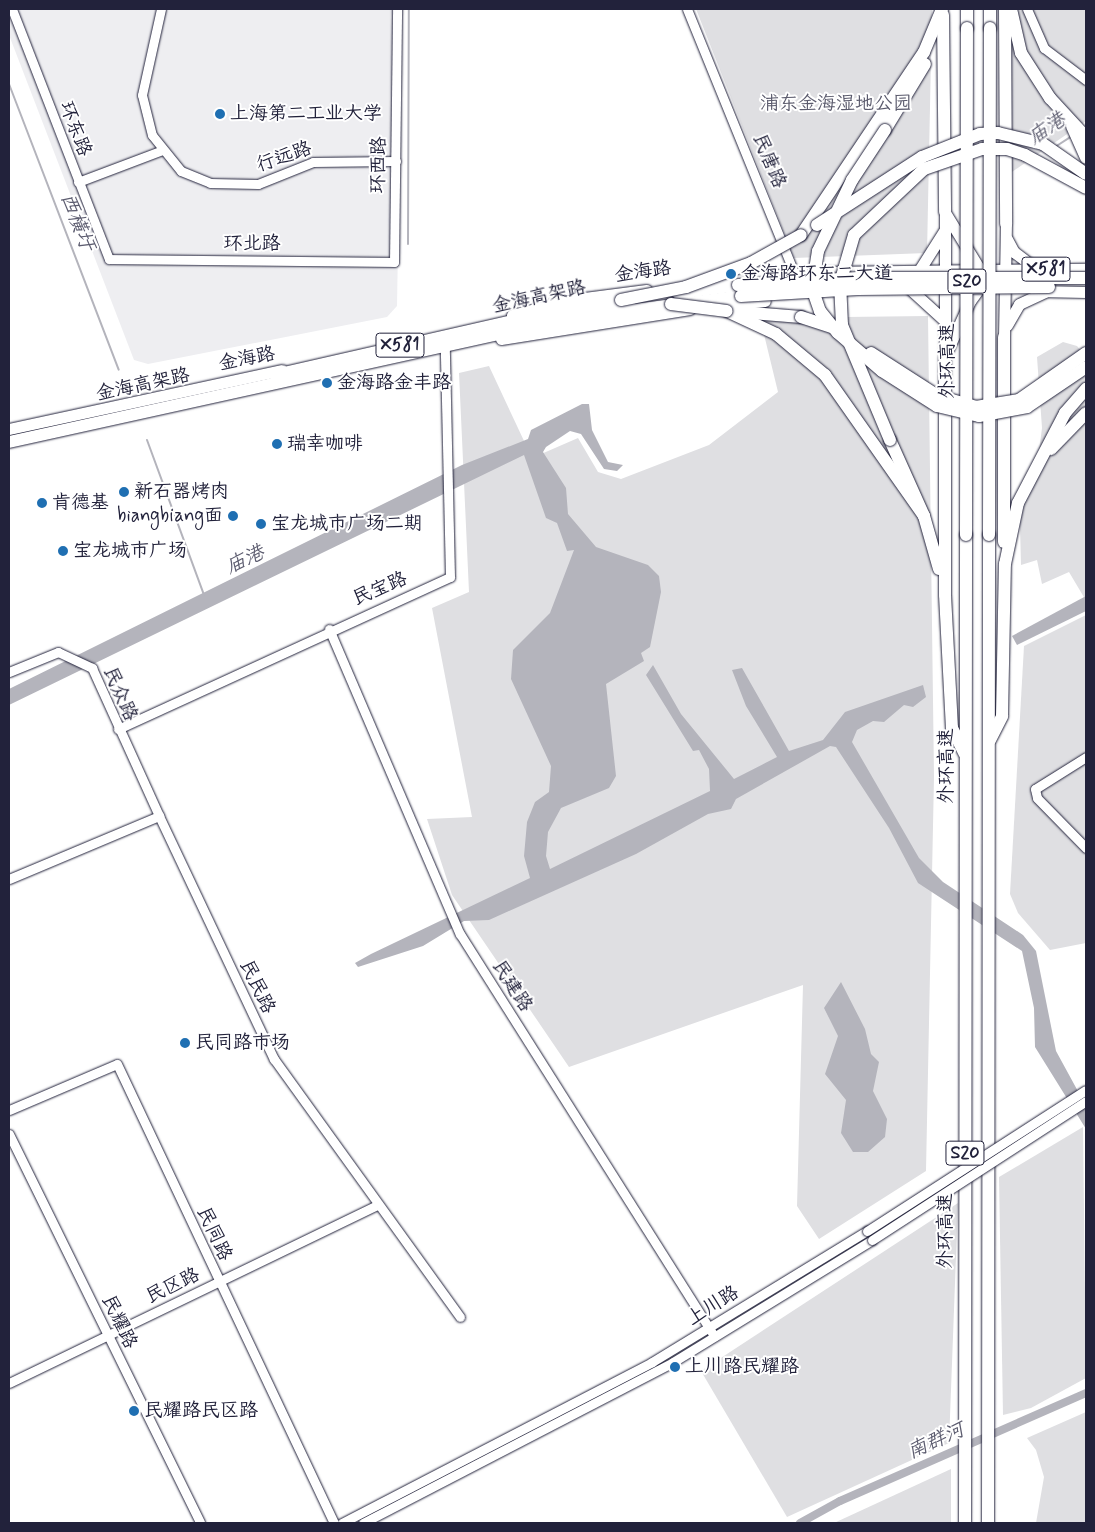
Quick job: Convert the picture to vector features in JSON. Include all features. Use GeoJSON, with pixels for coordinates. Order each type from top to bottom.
{"type":"FeatureCollection","features":[{"type":"Feature","properties":{"kind":"highway"},"geometry":{"type":"LineString","coordinates":[[801,235],[923,68],[942,9]]}},
{"type":"Feature","properties":{"kind":"highway"},"geometry":{"type":"LineString","coordinates":[[942,9],[945,212]]}},
{"type":"Feature","properties":{"kind":"highway","name":"外环高速"},"geometry":{"type":"LineString","coordinates":[[965,1523],[967,9]]}},
{"type":"Feature","properties":{"kind":"highway","name":"S20"},"geometry":{"type":"LineString","coordinates":[[988,1523],[990,9]]}},
{"type":"Feature","properties":{"kind":"highway"},"geometry":{"type":"LineString","coordinates":[[1005,9],[1006,230]]}},
{"type":"Feature","properties":{"kind":"highway"},"geometry":{"type":"LineString","coordinates":[[1011,9],[1021,53],[1050,98],[1086,137]]}},
{"type":"Feature","properties":{"kind":"highway"},"geometry":{"type":"LineString","coordinates":[[1070,119],[1086,158]]}},
{"type":"Feature","properties":{"kind":"highway"},"geometry":{"type":"LineString","coordinates":[[879,127],[818,251],[812,288],[820,311],[838,333],[882,371],[938,406],[979,416],[1027,407],[1086,367]]}},
{"type":"Feature","properties":{"kind":"highway"},"geometry":{"type":"LineString","coordinates":[[621,300],[686,287],[751,263],[801,235],[922,157],[980,134],[998,134],[1043,144],[1086,174]]}},
{"type":"Feature","properties":{"kind":"highway"},"geometry":{"type":"LineString","coordinates":[[945,595],[924,516],[842,325],[840,283],[854,235],[924,169],[982,150],[1007,149],[1025,155],[1086,188]]}},
{"type":"Feature","properties":{"kind":"highway","name":"金海高架路"},"geometry":{"type":"LineString","coordinates":[[9,433],[621,300],[798,280],[1086,278]]}},
{"type":"Feature","properties":{"kind":"highway","name":"金海高架路"},"geometry":{"type":"LineString","coordinates":[[9,442],[508,332],[671,304],[858,289],[1086,286]]}},
{"type":"Feature","properties":{"kind":"highway"},"geometry":{"type":"LineString","coordinates":[[671,304],[727,311],[777,313],[822,322],[938,396],[976,408],[1019,400],[1086,353]]}},
{"type":"Feature","properties":{"kind":"highway"},"geometry":{"type":"LineString","coordinates":[[727,311],[754,321],[797,348],[853,409],[912,504],[924,516]]}},
{"type":"Feature","properties":{"kind":"highway"},"geometry":{"type":"LineString","coordinates":[[989,743],[1002,716],[1006,550],[1005,331]]}},
{"type":"Feature","properties":{"kind":"highway"},"geometry":{"type":"LineString","coordinates":[[945,358],[945,595],[952,728],[966,758]]}},
{"type":"Feature","properties":{"kind":"highway"},"geometry":{"type":"LineString","coordinates":[[1006,550],[1018,503],[1065,413],[1086,389]]}},
{"type":"Feature","properties":{"kind":"highway"},"geometry":{"type":"LineString","coordinates":[[1041,460],[1086,413]]}},
{"type":"Feature","properties":{"kind":"main road"},"geometry":{"type":"LineString","coordinates":[[945,212],[945,230],[951,269],[950,291],[945,321],[945,358]]}},
{"type":"Feature","properties":{"kind":"main road"},"geometry":{"type":"LineString","coordinates":[[945,212],[980,268],[985,280],[1003,292]]}},
{"type":"Feature","properties":{"kind":"main road"},"geometry":{"type":"LineString","coordinates":[[920,269],[945,230]]}},
{"type":"Feature","properties":{"kind":"main road"},"geometry":{"type":"LineString","coordinates":[[950,291],[969,280],[980,268],[1006,230]]}},
{"type":"Feature","properties":{"kind":"main road"},"geometry":{"type":"LineString","coordinates":[[1005,331],[1003,268],[1006,230]]}},
{"type":"Feature","properties":{"kind":"main road"},"geometry":{"type":"LineString","coordinates":[[1006,230],[1014,252],[1037,269]]}},
{"type":"Feature","properties":{"kind":"main road","name":"金海路"},"geometry":{"type":"LineString","coordinates":[[9,429],[391,347],[569,300],[794,272],[980,268],[1086,269]]}},
{"type":"Feature","properties":{"kind":"main road"},"geometry":{"type":"LineString","coordinates":[[945,358],[985,280],[1003,268]]}},
{"type":"Feature","properties":{"kind":"main road"},"geometry":{"type":"LineString","coordinates":[[951,269],[969,280],[1005,331]]}},
{"type":"Feature","properties":{"kind":"main road","name":"金海路"},"geometry":{"type":"LineString","coordinates":[[9,446],[445,349],[738,303],[911,290],[1086,292]]}},
{"type":"Feature","properties":{"kind":"main road"},"geometry":{"type":"LineString","coordinates":[[911,290],[945,321]]}},
{"type":"Feature","properties":{"kind":"main road"},"geometry":{"type":"LineString","coordinates":[[1005,331],[1030,295],[1051,291]]}},
{"type":"Feature","properties":{"kind":"street","name":"环东路"},"geometry":{"type":"LineString","coordinates":[[12,9],[109,260]]}},
{"type":"Feature","properties":{"kind":"street","name":"行远路"},"geometry":{"type":"LineString","coordinates":[[161,9],[142,96],[160,151],[181,171],[210,183],[258,184],[324,160],[396,161]]}},
{"type":"Feature","properties":{"kind":"street","name":"环西路"},"geometry":{"type":"LineString","coordinates":[[394,262],[397,9]]}},
{"type":"Feature","properties":{"kind":"street","name":"民唐路"},"geometry":{"type":"LineString","coordinates":[[688,9],[794,272]]}},
{"type":"Feature","properties":{"kind":"street"},"geometry":{"type":"LineString","coordinates":[[1027,9],[1044,48],[1086,80]]}},
{"type":"Feature","properties":{"kind":"street"},"geometry":{"type":"LineString","coordinates":[[78,182],[160,151]]}},
{"type":"Feature","properties":{"kind":"street","name":"环北路"},"geometry":{"type":"LineString","coordinates":[[109,260],[394,262]]}},
{"type":"Feature","properties":{"kind":"street","name":"民宝路"},"geometry":{"type":"LineString","coordinates":[[118,729],[329,629],[450,577],[446,495],[445,349]]}},
{"type":"Feature","properties":{"kind":"street","name":"民建路"},"geometry":{"type":"LineString","coordinates":[[329,629],[460,934],[707,1328],[714,1336]]}},
{"type":"Feature","properties":{"kind":"street","name":"民众路"},"geometry":{"type":"LineString","coordinates":[[9,672],[58,652],[92,668],[159,816]]}},
{"type":"Feature","properties":{"kind":"street"},"geometry":{"type":"LineString","coordinates":[[1086,757],[1035,789],[1037,798],[1086,848]]}},
{"type":"Feature","properties":{"kind":"street"},"geometry":{"type":"LineString","coordinates":[[9,879],[159,816]]}},
{"type":"Feature","properties":{"kind":"street","name":"民民路"},"geometry":{"type":"LineString","coordinates":[[159,816],[274,1059],[377,1205],[460,1317]]}},
{"type":"Feature","properties":{"kind":"street","name":"民同路"},"geometry":{"type":"LineString","coordinates":[[9,1110],[117,1064],[334,1523]]}},
{"type":"Feature","properties":{"kind":"street","name":"上川路"},"geometry":{"type":"LineString","coordinates":[[342,1523],[644,1366],[707,1328],[870,1236],[1086,1090]]}},
{"type":"Feature","properties":{"kind":"street","name":"上川路"},"geometry":{"type":"LineString","coordinates":[[362,1523],[665,1367],[1086,1101]]}},
{"type":"Feature","properties":{"kind":"street","name":"民耀路"},"geometry":{"type":"LineString","coordinates":[[9,1134],[200,1523]]}},
{"type":"Feature","properties":{"kind":"street","name":"民区路"},"geometry":{"type":"LineString","coordinates":[[9,1383],[377,1205]]}},
{"type":"Feature","properties":{"kind":"shaded area","name":"上海第二工业大学"},"geometry":{"type":"Polygon","coordinates":[[[9,9],[402,9],[397,306],[387,317],[148,364],[134,360],[9,35],[9,9]]]}},
{"type":"Feature","properties":{"kind":"shaded area"},"geometry":{"type":"Polygon","coordinates":[[[582,404],[589,404],[592,430],[608,462],[623,465],[617,471],[604,469],[581,434],[570,431],[546,447],[543,452],[566,488],[568,514],[596,547],[648,565],[659,576],[661,592],[650,647],[641,653],[644,661],[606,684],[616,776],[609,788],[561,808],[548,832],[546,856],[550,869],[710,791],[709,769],[699,750],[693,751],[646,675],[653,665],[681,714],[734,779],[777,757],[746,706],[732,670],[742,668],[789,751],[823,740],[845,712],[923,685],[926,697],[913,707],[904,705],[884,722],[873,721],[857,730],[852,742],[919,858],[943,882],[1023,935],[1036,951],[1056,1051],[1086,1106],[1086,1129],[1035,1047],[1034,1008],[1022,951],[918,883],[889,828],[836,747],[830,746],[736,799],[731,809],[708,814],[636,854],[489,920],[464,921],[423,946],[358,967],[355,963],[371,954],[530,878],[524,856],[527,822],[535,802],[549,792],[551,766],[511,679],[513,650],[550,613],[574,550],[567,551],[557,523],[546,518],[524,455],[9,705],[9,689],[462,465],[528,439],[531,430],[582,404]]]}},
{"type":"Feature","properties":{"kind":"shaded area"},"geometry":{"type":"Polygon","coordinates":[[[1086,596],[1086,611],[1017,645],[1012,636],[1086,596]]]}},
{"type":"Feature","properties":{"kind":"shaded area"},"geometry":{"type":"Polygon","coordinates":[[[841,982],[865,1029],[871,1054],[879,1062],[873,1091],[887,1119],[885,1137],[868,1152],[853,1152],[841,1133],[846,1100],[825,1074],[838,1036],[824,1008],[841,982]]]}},
{"type":"Feature","properties":{"kind":"green space","name":"浦东金海湿地公园"},"geometry":{"type":"Polygon","coordinates":[[[696,9],[932,9],[927,253],[794,258],[696,9]]]}},
{"type":"Feature","properties":{"kind":"green space"},"geometry":{"type":"Polygon","coordinates":[[[1009,9],[1086,9],[1086,121],[1009,174],[1009,9]]]}},
{"type":"Feature","properties":{"kind":"green space"},"geometry":{"type":"Polygon","coordinates":[[[928,316],[934,777],[926,1171],[819,1239],[797,1206],[803,985],[569,1067],[452,895],[427,819],[472,817],[432,608],[469,592],[459,373],[489,366],[532,458],[578,438],[598,472],[621,479],[709,445],[778,392],[760,318],[928,316]]]}},
{"type":"Feature","properties":{"kind":"green space"},"geometry":{"type":"Polygon","coordinates":[[[1063,342],[1077,346],[1086,357],[1085,599],[1069,572],[1042,584],[1037,560],[1021,565],[1019,488],[1035,482],[1042,428],[1037,357],[1063,342]]]}},
{"type":"Feature","properties":{"kind":"green space"},"geometry":{"type":"Polygon","coordinates":[[[1086,615],[1086,943],[1050,950],[1018,913],[1010,894],[1024,646],[1086,615]]]}},
{"type":"Feature","properties":{"kind":"green space"},"geometry":{"type":"Polygon","coordinates":[[[1083,1127],[1086,1378],[1031,1408],[1003,1415],[999,1177],[1083,1127]]]}},
{"type":"Feature","properties":{"kind":"green space"},"geometry":{"type":"Polygon","coordinates":[[[958,1203],[949,1443],[787,1517],[701,1371],[958,1203]]]}},
{"type":"Feature","properties":{"kind":"green space"},"geometry":{"type":"Polygon","coordinates":[[[1086,1412],[1086,1523],[1036,1523],[1044,1477],[1036,1450],[1027,1438],[1086,1412]]]}},
{"type":"Feature","properties":{"kind":"green space"},"geometry":{"type":"Polygon","coordinates":[[[951,1469],[951,1523],[834,1523],[951,1469]]]}},
{"type":"Feature","properties":{"kind":"waterway"},"geometry":{"type":"LineString","coordinates":[[408,244],[409,9]]}},
{"type":"Feature","properties":{"kind":"waterway","name":"西横圩"},"geometry":{"type":"LineString","coordinates":[[9,84],[119,370]]}},
{"type":"Feature","properties":{"kind":"waterway","name":"庙港"},"geometry":{"type":"LineString","coordinates":[[1055,147],[1072,136]]}},
{"type":"Feature","properties":{"kind":"waterway"},"geometry":{"type":"LineString","coordinates":[[147,440],[204,595]]}},
{"type":"Feature","properties":{"kind":"waterway","name":"南群河"},"geometry":{"type":"LineString","coordinates":[[800,1523],[840,1501],[1086,1393]]}},
{"type":"Feature","properties":{"kind":"place","name":"上海第二工业大学"},"geometry":{"type":"Point","coordinates":[220,114]}},
{"type":"Feature","properties":{"kind":"place","name":"金海路环东二大道"},"geometry":{"type":"Point","coordinates":[731,274]}},
{"type":"Feature","properties":{"kind":"place","name":"金海路金丰路"},"geometry":{"type":"Point","coordinates":[327,383]}},
{"type":"Feature","properties":{"kind":"place","name":"瑞幸咖啡"},"geometry":{"type":"Point","coordinates":[277,444]}},
{"type":"Feature","properties":{"kind":"place","name":"新石器烤肉"},"geometry":{"type":"Point","coordinates":[124,492]}},
{"type":"Feature","properties":{"kind":"place","name":"肯德基"},"geometry":{"type":"Point","coordinates":[42,503]}},
{"type":"Feature","properties":{"kind":"place","name":"biangbiang面"},"geometry":{"type":"Point","coordinates":[233,516]}},
{"type":"Feature","properties":{"kind":"place","name":"宝龙城市广场二期"},"geometry":{"type":"Point","coordinates":[261,524]}},
{"type":"Feature","properties":{"kind":"place","name":"宝龙城市广场"},"geometry":{"type":"Point","coordinates":[63,551]}},
{"type":"Feature","properties":{"kind":"place","name":"民同路市场"},"geometry":{"type":"Point","coordinates":[185,1043]}},
{"type":"Feature","properties":{"kind":"place","name":"上川路民耀路"},"geometry":{"type":"Point","coordinates":[675,1367]}},
{"type":"Feature","properties":{"kind":"place","name":"民耀路民区路"},"geometry":{"type":"Point","coordinates":[134,1411]}}]}
